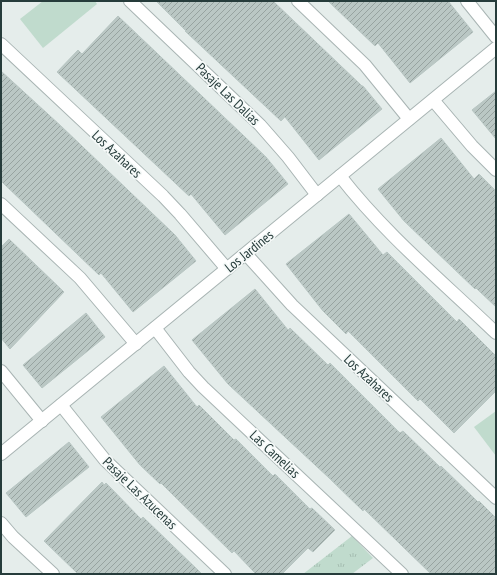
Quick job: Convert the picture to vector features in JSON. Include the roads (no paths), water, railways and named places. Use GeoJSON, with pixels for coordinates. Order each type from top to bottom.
{"type":"FeatureCollection","features":[{"type":"Feature","properties":{"kind":"street","name":"Pasaje Las Dalias"},"geometry":{"type":"LineString","coordinates":[[130,1],[260,125],[288,157],[317,195]]}},
{"type":"Feature","properties":{"kind":"street"},"geometry":{"type":"LineString","coordinates":[[298,1],[365,65],[410,119]]}},
{"type":"Feature","properties":{"kind":"street"},"geometry":{"type":"LineString","coordinates":[[467,1],[496,37]]}},
{"type":"Feature","properties":{"kind":"street","name":"Los Azahares"},"geometry":{"type":"LineString","coordinates":[[1,44],[167,201],[227,269]]}},
{"type":"Feature","properties":{"kind":"street","name":"Los Jardines"},"geometry":{"type":"LineString","coordinates":[[1,454],[496,48]]}},
{"type":"Feature","properties":{"kind":"street"},"geometry":{"type":"LineString","coordinates":[[433,100],[472,146],[496,170]]}},
{"type":"Feature","properties":{"kind":"street"},"geometry":{"type":"LineString","coordinates":[[340,176],[391,234],[496,333]]}},
{"type":"Feature","properties":{"kind":"street"},"geometry":{"type":"LineString","coordinates":[[1,204],[80,278],[136,344]]}},
{"type":"Feature","properties":{"kind":"street","name":"Los Azahares"},"geometry":{"type":"LineString","coordinates":[[246,254],[292,306],[496,498]]}},
{"type":"Feature","properties":{"kind":"street","name":"Las Camelias"},"geometry":{"type":"LineString","coordinates":[[155,328],[188,372],[203,387],[402,574]]}},
{"type":"Feature","properties":{"kind":"street"},"geometry":{"type":"LineString","coordinates":[[1,371],[42,421]]}},
{"type":"Feature","properties":{"kind":"street","name":"Pasaje Las Azucenas"},"geometry":{"type":"LineString","coordinates":[[61,405],[105,460],[225,574]]}},
{"type":"Feature","properties":{"kind":"street"},"geometry":{"type":"LineString","coordinates":[[1,523],[13,537],[53,574]]}}]}
